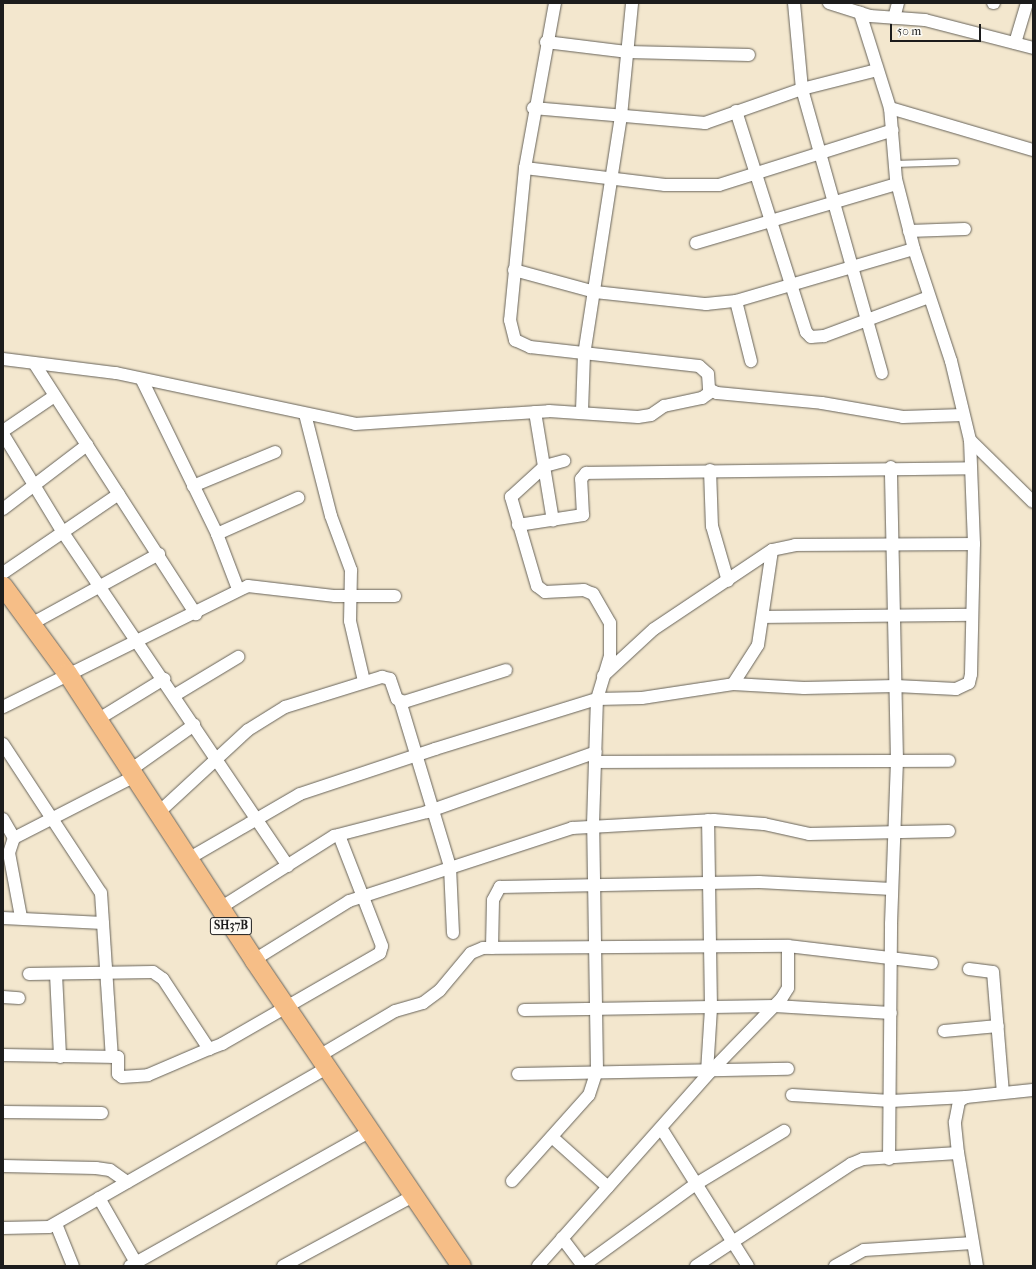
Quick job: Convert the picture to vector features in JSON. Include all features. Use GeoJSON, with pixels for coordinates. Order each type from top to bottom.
{"type":"FeatureCollection","features":[{"type":"Feature","properties":{"kind":"main road","name":"SH37B"},"geometry":{"type":"LineString","coordinates":[[3,586],[67,673],[131,774],[254,960],[415,1195],[461,1266]]}},
{"type":"Feature","properties":{"kind":"street"},"geometry":{"type":"LineString","coordinates":[[554,3],[533,108],[524,168],[510,320],[515,340],[530,347],[584,355],[699,366],[708,374],[712,392]]}},
{"type":"Feature","properties":{"kind":"street"},"geometry":{"type":"LineString","coordinates":[[582,411],[584,355],[595,292],[621,116],[632,3]]}},
{"type":"Feature","properties":{"kind":"street"},"geometry":{"type":"LineString","coordinates":[[794,3],[802,89],[854,265],[867,320],[882,373]]}},
{"type":"Feature","properties":{"kind":"street"},"geometry":{"type":"LineString","coordinates":[[829,3],[860,13],[894,18],[925,20],[1033,48]]}},
{"type":"Feature","properties":{"kind":"street"},"geometry":{"type":"LineString","coordinates":[[894,18],[898,3]]}},
{"type":"Feature","properties":{"kind":"street"},"geometry":{"type":"LineString","coordinates":[[1015,43],[1027,3]]}},
{"type":"Feature","properties":{"kind":"street"},"geometry":{"type":"LineString","coordinates":[[188,860],[300,794],[597,699],[642,698],[733,684],[804,688],[896,686],[956,689],[969,683],[970,615],[974,544],[970,440],[951,361],[929,298],[909,231],[897,184],[890,108],[860,13]]}},
{"type":"Feature","properties":{"kind":"street"},"geometry":{"type":"LineString","coordinates":[[546,42],[628,52],[749,55]]}},
{"type":"Feature","properties":{"kind":"street"},"geometry":{"type":"LineString","coordinates":[[533,108],[705,123],[802,89],[877,70]]}},
{"type":"Feature","properties":{"kind":"street"},"geometry":{"type":"LineString","coordinates":[[890,108],[1033,150]]}},
{"type":"Feature","properties":{"kind":"street"},"geometry":{"type":"LineString","coordinates":[[736,111],[757,173],[791,284],[811,337],[817,339],[929,298]]}},
{"type":"Feature","properties":{"kind":"street"},"geometry":{"type":"LineString","coordinates":[[524,168],[611,180],[704,186],[757,173],[893,130]]}},
{"type":"Feature","properties":{"kind":"street"},"geometry":{"type":"LineString","coordinates":[[696,242],[772,222],[897,184]]}},
{"type":"Feature","properties":{"kind":"street"},"geometry":{"type":"LineString","coordinates":[[909,231],[965,228]]}},
{"type":"Feature","properties":{"kind":"street"},"geometry":{"type":"LineString","coordinates":[[514,270],[595,292],[690,304],[736,301],[854,265],[914,249]]}},
{"type":"Feature","properties":{"kind":"street"},"geometry":{"type":"LineString","coordinates":[[736,301],[751,361]]}},
{"type":"Feature","properties":{"kind":"street"},"geometry":{"type":"LineString","coordinates":[[3,359],[116,372],[142,380],[355,424],[535,412],[582,411],[638,417],[651,414],[664,406],[702,398],[712,392],[822,403],[903,417],[963,415]]}},
{"type":"Feature","properties":{"kind":"street"},"geometry":{"type":"LineString","coordinates":[[34,363],[54,397],[120,494],[196,614]]}},
{"type":"Feature","properties":{"kind":"street"},"geometry":{"type":"LineString","coordinates":[[142,380],[217,534],[238,589]]}},
{"type":"Feature","properties":{"kind":"street"},"geometry":{"type":"LineString","coordinates":[[54,397],[3,433],[34,488],[62,531],[175,695],[254,821],[288,866]]}},
{"type":"Feature","properties":{"kind":"street"},"geometry":{"type":"LineString","coordinates":[[535,412],[553,521]]}},
{"type":"Feature","properties":{"kind":"street"},"geometry":{"type":"LineString","coordinates":[[305,414],[331,516],[351,570],[352,597],[350,621],[364,681]]}},
{"type":"Feature","properties":{"kind":"street"},"geometry":{"type":"LineString","coordinates":[[970,440],[1033,502]]}},
{"type":"Feature","properties":{"kind":"street"},"geometry":{"type":"LineString","coordinates":[[3,509],[34,488],[87,445]]}},
{"type":"Feature","properties":{"kind":"street"},"geometry":{"type":"LineString","coordinates":[[193,486],[275,452]]}},
{"type":"Feature","properties":{"kind":"street"},"geometry":{"type":"LineString","coordinates":[[512,1181],[589,1095],[597,1070],[594,1009],[596,947],[593,825],[597,699],[612,640],[601,603],[584,590],[541,590],[518,525],[512,493],[545,466],[564,461]]}},
{"type":"Feature","properties":{"kind":"street"},"geometry":{"type":"LineString","coordinates":[[518,525],[553,521],[582,515],[581,479],[586,473],[891,467],[970,468]]}},
{"type":"Feature","properties":{"kind":"street"},"geometry":{"type":"LineString","coordinates":[[889,1159],[891,1101],[890,957],[897,761],[896,686],[892,617],[891,467]]}},
{"type":"Feature","properties":{"kind":"street"},"geometry":{"type":"LineString","coordinates":[[710,470],[712,526],[728,581]]}},
{"type":"Feature","properties":{"kind":"street"},"geometry":{"type":"LineString","coordinates":[[3,572],[62,531],[120,494]]}},
{"type":"Feature","properties":{"kind":"street"},"geometry":{"type":"LineString","coordinates":[[217,534],[298,498]]}},
{"type":"Feature","properties":{"kind":"street"},"geometry":{"type":"LineString","coordinates":[[602,676],[654,629],[728,581],[772,550],[794,545],[974,544]]}},
{"type":"Feature","properties":{"kind":"street"},"geometry":{"type":"LineString","coordinates":[[733,684],[758,645],[764,617],[772,550]]}},
{"type":"Feature","properties":{"kind":"street"},"geometry":{"type":"LineString","coordinates":[[31,624],[159,554]]}},
{"type":"Feature","properties":{"kind":"street"},"geometry":{"type":"LineString","coordinates":[[3,708],[67,673],[196,614],[238,589],[257,586],[352,597],[395,596]]}},
{"type":"Feature","properties":{"kind":"street"},"geometry":{"type":"LineString","coordinates":[[764,617],[892,617],[970,615]]}},
{"type":"Feature","properties":{"kind":"street"},"geometry":{"type":"LineString","coordinates":[[175,695],[238,657]]}},
{"type":"Feature","properties":{"kind":"street"},"geometry":{"type":"LineString","coordinates":[[400,701],[506,670]]}},
{"type":"Feature","properties":{"kind":"street"},"geometry":{"type":"LineString","coordinates":[[158,813],[216,759],[272,713],[364,681],[387,677],[400,701],[415,756],[450,866],[453,933]]}},
{"type":"Feature","properties":{"kind":"street"},"geometry":{"type":"LineString","coordinates":[[97,720],[164,679]]}},
{"type":"Feature","properties":{"kind":"street"},"geometry":{"type":"LineString","coordinates":[[20,917],[6,852],[14,838],[131,774],[194,725]]}},
{"type":"Feature","properties":{"kind":"street"},"geometry":{"type":"LineString","coordinates":[[3,744],[50,817],[97,884],[103,923],[104,973],[112,1057]]}},
{"type":"Feature","properties":{"kind":"street"},"geometry":{"type":"LineString","coordinates":[[220,908],[338,835],[433,810],[595,757],[949,761]]}},
{"type":"Feature","properties":{"kind":"street"},"geometry":{"type":"LineString","coordinates":[[3,819],[14,838]]}},
{"type":"Feature","properties":{"kind":"street"},"geometry":{"type":"LineString","coordinates":[[708,820],[711,946],[711,1008],[708,1072]]}},
{"type":"Feature","properties":{"kind":"street"},"geometry":{"type":"LineString","coordinates":[[254,960],[293,932],[361,896],[538,838],[593,825],[708,820],[764,824],[809,834],[949,831]]}},
{"type":"Feature","properties":{"kind":"street"},"geometry":{"type":"LineString","coordinates":[[3,1056],[118,1057],[120,1077],[148,1075],[209,1049],[380,953],[382,946],[338,835]]}},
{"type":"Feature","properties":{"kind":"street"},"geometry":{"type":"LineString","coordinates":[[492,948],[493,900],[500,886],[709,885],[759,882],[892,889]]}},
{"type":"Feature","properties":{"kind":"street"},"geometry":{"type":"LineString","coordinates":[[3,918],[20,917],[103,923]]}},
{"type":"Feature","properties":{"kind":"street"},"geometry":{"type":"LineString","coordinates":[[538,1266],[661,1128],[708,1072],[775,1006],[788,988],[788,946]]}},
{"type":"Feature","properties":{"kind":"street"},"geometry":{"type":"LineString","coordinates":[[3,1228],[40,1229],[56,1224],[323,1062],[395,1011],[423,1003],[472,953],[492,948],[788,946],[932,963]]}},
{"type":"Feature","properties":{"kind":"street"},"geometry":{"type":"LineString","coordinates":[[969,969],[993,972],[1003,1093]]}},
{"type":"Feature","properties":{"kind":"street"},"geometry":{"type":"LineString","coordinates":[[29,974],[104,973],[159,975],[209,1049]]}},
{"type":"Feature","properties":{"kind":"street"},"geometry":{"type":"LineString","coordinates":[[56,974],[60,1057]]}},
{"type":"Feature","properties":{"kind":"street"},"geometry":{"type":"LineString","coordinates":[[3,997],[19,998]]}},
{"type":"Feature","properties":{"kind":"street"},"geometry":{"type":"LineString","coordinates":[[524,1010],[775,1006],[890,1013]]}},
{"type":"Feature","properties":{"kind":"street"},"geometry":{"type":"LineString","coordinates":[[944,1031],[998,1026]]}},
{"type":"Feature","properties":{"kind":"street"},"geometry":{"type":"LineString","coordinates":[[518,1074],[597,1070],[708,1072],[788,1069]]}},
{"type":"Feature","properties":{"kind":"street"},"geometry":{"type":"LineString","coordinates":[[792,1095],[891,1101],[966,1097],[1033,1090]]}},
{"type":"Feature","properties":{"kind":"street"},"geometry":{"type":"LineString","coordinates":[[966,1097],[959,1101],[956,1112],[958,1153],[977,1266]]}},
{"type":"Feature","properties":{"kind":"street"},"geometry":{"type":"LineString","coordinates":[[3,1112],[102,1113]]}},
{"type":"Feature","properties":{"kind":"street"},"geometry":{"type":"LineString","coordinates":[[661,1128],[748,1266]]}},
{"type":"Feature","properties":{"kind":"street"},"geometry":{"type":"LineString","coordinates":[[99,1198],[135,1265],[371,1131]]}},
{"type":"Feature","properties":{"kind":"street"},"geometry":{"type":"LineString","coordinates":[[562,1238],[583,1266],[696,1184],[784,1131]]}},
{"type":"Feature","properties":{"kind":"street"},"geometry":{"type":"LineString","coordinates":[[552,1137],[608,1187]]}},
{"type":"Feature","properties":{"kind":"street"},"geometry":{"type":"LineString","coordinates":[[696,1266],[851,1164],[863,1159],[889,1159],[958,1153]]}},
{"type":"Feature","properties":{"kind":"street"},"geometry":{"type":"LineString","coordinates":[[3,1166],[96,1168],[110,1170],[127,1182]]}},
{"type":"Feature","properties":{"kind":"street"},"geometry":{"type":"LineString","coordinates":[[282,1266],[415,1195]]}},
{"type":"Feature","properties":{"kind":"street"},"geometry":{"type":"LineString","coordinates":[[56,1224],[73,1266]]}},
{"type":"Feature","properties":{"kind":"street"},"geometry":{"type":"LineString","coordinates":[[835,1266],[864,1250],[973,1243]]}},
{"type":"Feature","properties":{"kind":"lane"},"geometry":{"type":"LineString","coordinates":[[895,164],[956,162]]}}]}
